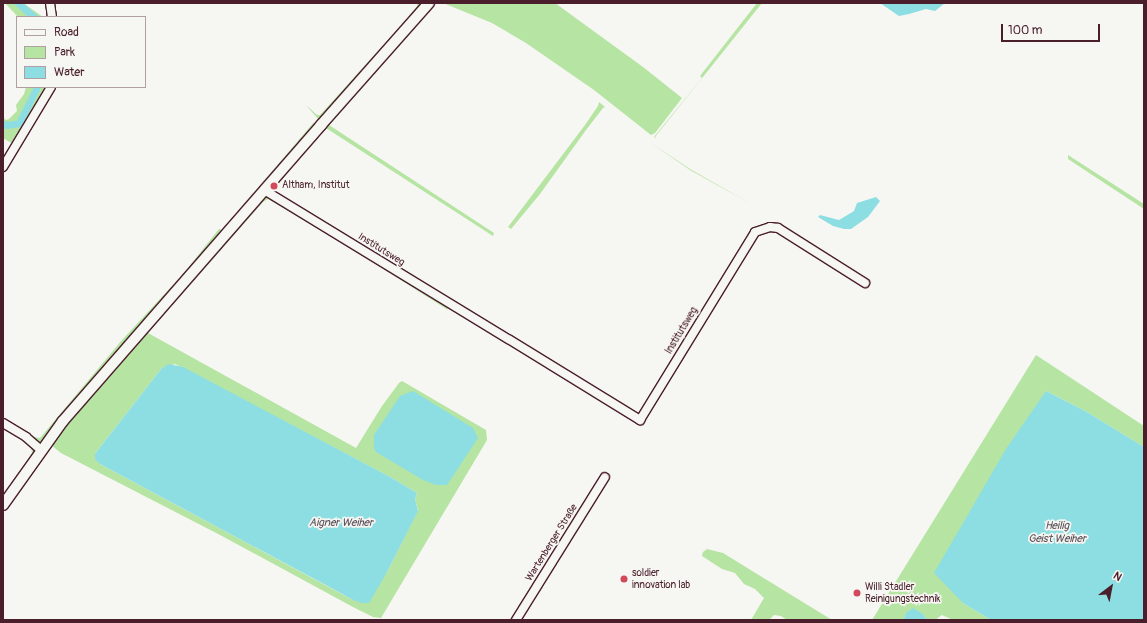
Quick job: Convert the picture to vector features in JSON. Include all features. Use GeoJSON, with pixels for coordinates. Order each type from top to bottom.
{"type":"FeatureCollection","features":[{"type":"Feature","properties":{"kind":"main road"},"geometry":{"type":"LineString","coordinates":[[3,505],[63,421],[429,3]]}},
{"type":"Feature","properties":{"kind":"street"},"geometry":{"type":"LineString","coordinates":[[50,3],[52,16]]}},
{"type":"Feature","properties":{"kind":"street"},"geometry":{"type":"LineString","coordinates":[[3,166],[50,88]]}},
{"type":"Feature","properties":{"kind":"street","name":"Institutsweg"},"geometry":{"type":"LineString","coordinates":[[264,190],[640,420],[755,232],[770,227],[778,228],[865,283]]}},
{"type":"Feature","properties":{"kind":"street"},"geometry":{"type":"LineString","coordinates":[[3,423],[26,437],[41,450]]}},
{"type":"Feature","properties":{"kind":"street","name":"Wartenberger Straße"},"geometry":{"type":"LineString","coordinates":[[516,620],[605,477]]}},
{"type":"Feature","properties":{"kind":"green space"},"geometry":{"type":"Polygon","coordinates":[[[5,3],[23,3],[42,16],[17,16],[5,3]]]}},
{"type":"Feature","properties":{"kind":"green space"},"geometry":{"type":"Polygon","coordinates":[[[417,3],[420,3],[419,9],[321,119],[318,119],[306,105],[317,115],[320,115],[406,20],[417,6],[417,3]]]}},
{"type":"Feature","properties":{"kind":"green space"},"geometry":{"type":"Polygon","coordinates":[[[443,3],[555,3],[643,67],[682,98],[655,133],[651,135],[594,90],[526,43],[492,23],[443,3]]]}},
{"type":"Feature","properties":{"kind":"green space"},"geometry":{"type":"Polygon","coordinates":[[[757,3],[762,3],[655,137],[656,139],[654,137],[702,78],[700,76],[757,3]]]}},
{"type":"Feature","properties":{"kind":"green space"},"geometry":{"type":"Polygon","coordinates":[[[433,7],[329,125],[494,233],[493,236],[326,128],[273,190],[274,185],[429,8],[433,7]]]}},
{"type":"Feature","properties":{"kind":"green space"},"geometry":{"type":"Polygon","coordinates":[[[26,88],[46,88],[13,144],[3,138],[3,117],[6,120],[9,119],[17,111],[16,105],[24,94],[26,88]]]}},
{"type":"Feature","properties":{"kind":"green space"},"geometry":{"type":"Polygon","coordinates":[[[599,102],[605,107],[586,130],[540,194],[511,229],[508,227],[585,125],[598,106],[599,102]]]}},
{"type":"Feature","properties":{"kind":"green space"},"geometry":{"type":"Polygon","coordinates":[[[314,122],[314,126],[268,180],[265,180],[314,122]]]}},
{"type":"Feature","properties":{"kind":"green space"},"geometry":{"type":"Polygon","coordinates":[[[648,141],[690,169],[751,204],[690,170],[648,141]]]}},
{"type":"Feature","properties":{"kind":"green space"},"geometry":{"type":"Polygon","coordinates":[[[1068,155],[1144,204],[1144,209],[1068,159],[1068,155]]]}},
{"type":"Feature","properties":{"kind":"green space"},"geometry":{"type":"Polygon","coordinates":[[[263,181],[265,183],[41,444],[3,421],[3,419],[33,437],[40,438],[122,340],[183,274],[219,229],[222,230],[263,181]]]}},
{"type":"Feature","properties":{"kind":"green space"},"geometry":{"type":"Polygon","coordinates":[[[265,197],[270,197],[438,300],[447,307],[448,310],[336,239],[268,199],[263,202],[148,333],[356,448],[382,406],[402,381],[486,430],[487,440],[381,618],[373,617],[353,607],[222,536],[61,453],[51,445],[53,439],[265,197]],[[175,364],[162,368],[95,454],[100,464],[353,600],[387,572],[418,510],[415,499],[417,493],[392,478],[175,364]]]}},
{"type":"Feature","properties":{"kind":"green space"},"geometry":{"type":"Polygon","coordinates":[[[1036,355],[1144,426],[1144,447],[1087,412],[1046,391],[963,603],[991,620],[953,620],[942,615],[935,620],[927,620],[923,614],[906,613],[903,620],[872,620],[1036,355]]]}},
{"type":"Feature","properties":{"kind":"green space"},"geometry":{"type":"Polygon","coordinates":[[[18,437],[34,446],[34,453],[3,499],[3,496],[32,453],[31,447],[18,437]]]}},
{"type":"Feature","properties":{"kind":"green space"},"geometry":{"type":"Polygon","coordinates":[[[707,549],[723,553],[832,620],[787,620],[781,616],[774,615],[769,620],[751,620],[764,598],[755,589],[744,584],[735,573],[722,569],[702,556],[703,552],[707,549]]]}},
{"type":"Feature","properties":{"kind":"water"},"geometry":{"type":"Polygon","coordinates":[[[880,3],[945,3],[935,11],[926,9],[899,16],[880,3]]]}},
{"type":"Feature","properties":{"kind":"water"},"geometry":{"type":"Polygon","coordinates":[[[876,197],[880,201],[868,217],[851,229],[833,226],[818,217],[820,215],[839,220],[854,211],[857,203],[876,197]]]}},
{"type":"Feature","properties":{"kind":"water","name":"Aigner Weiher"},"geometry":{"type":"Polygon","coordinates":[[[169,364],[183,367],[392,478],[417,493],[415,499],[418,511],[387,572],[369,603],[362,603],[353,600],[100,464],[95,459],[95,454],[101,446],[162,368],[169,364]]]}},
{"type":"Feature","properties":{"kind":"water"},"geometry":{"type":"Polygon","coordinates":[[[413,391],[473,428],[478,438],[447,485],[436,485],[423,480],[376,452],[374,448],[374,435],[400,396],[413,391]]]}},
{"type":"Feature","properties":{"kind":"water","name":"Heilig Geist Weiher"},"geometry":{"type":"Polygon","coordinates":[[[1046,391],[1087,412],[1144,447],[1144,620],[991,620],[963,603],[934,573],[1006,449],[1046,391]]]}},
{"type":"Feature","properties":{"kind":"water"},"geometry":{"type":"Polygon","coordinates":[[[913,608],[923,614],[927,620],[903,620],[906,613],[913,608]]]}},
{"type":"Feature","properties":{"kind":"waterway"},"geometry":{"type":"LineString","coordinates":[[18,3],[33,16]]}},
{"type":"Feature","properties":{"kind":"waterway"},"geometry":{"type":"LineString","coordinates":[[3,124],[7,125],[19,123],[36,88]]}},
{"type":"Feature","properties":{"kind":"place","name":"Altham, Institut"},"geometry":{"type":"Point","coordinates":[274,186]}},
{"type":"Feature","properties":{"kind":"place","name":"soldier innovation lab"},"geometry":{"type":"Point","coordinates":[624,579]}},
{"type":"Feature","properties":{"kind":"place","name":"Willi Stadler Reinigungstechnik"},"geometry":{"type":"Point","coordinates":[857,593]}}]}
